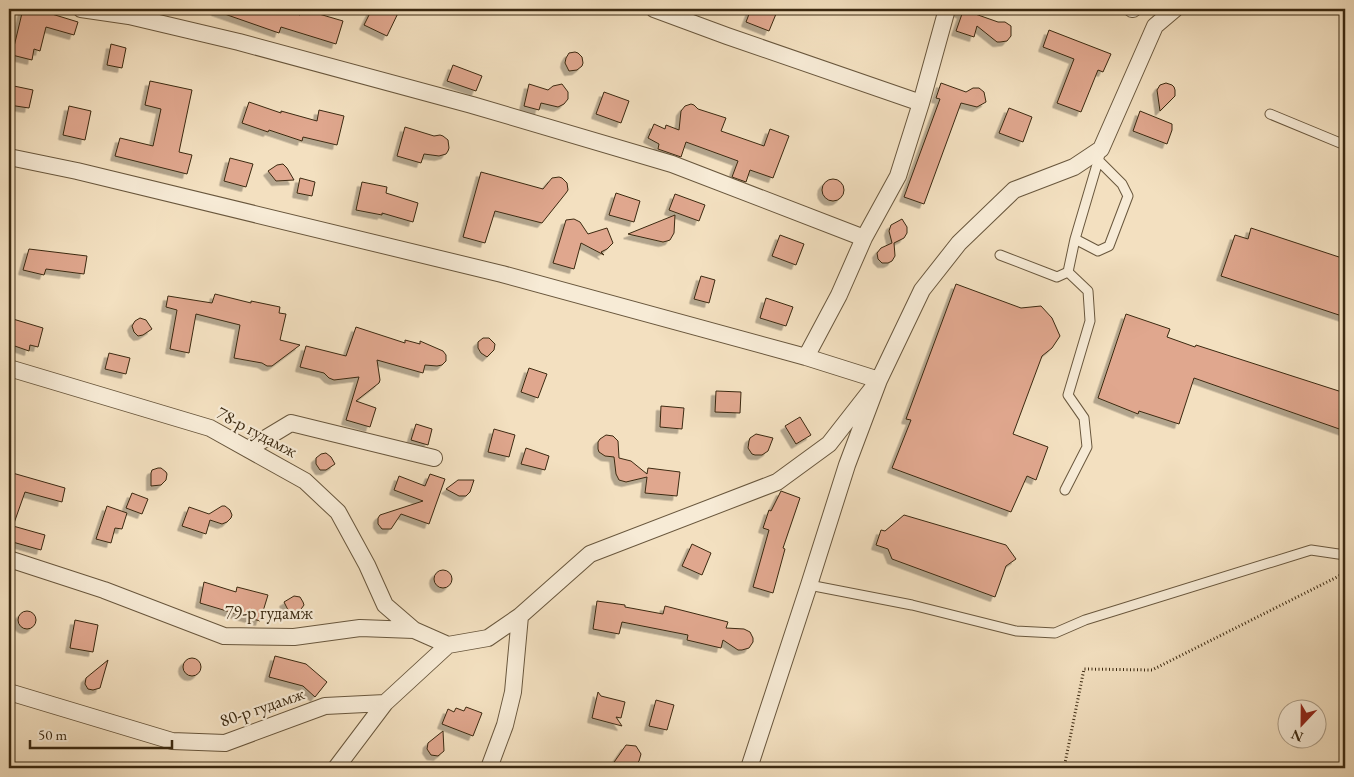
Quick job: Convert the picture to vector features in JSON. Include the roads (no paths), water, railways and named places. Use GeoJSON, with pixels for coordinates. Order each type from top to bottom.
{"type":"FeatureCollection","features":[{"type":"Feature","properties":{"kind":"street"},"geometry":{"type":"LineString","coordinates":[[80,9],[128,16],[239,42],[481,108],[672,164],[864,238]]}},
{"type":"Feature","properties":{"kind":"street"},"geometry":{"type":"LineString","coordinates":[[654,9],[922,103]]}},
{"type":"Feature","properties":{"kind":"street"},"geometry":{"type":"LineString","coordinates":[[806,357],[839,295],[864,238],[898,176],[922,103],[947,9]]}},
{"type":"Feature","properties":{"kind":"street"},"geometry":{"type":"LineString","coordinates":[[749,768],[847,464],[879,380],[922,290],[959,243],[1014,190],[1074,168],[1100,154],[1155,26],[1175,9]]}},
{"type":"Feature","properties":{"kind":"street"},"geometry":{"type":"LineString","coordinates":[[9,157],[77,171],[502,274],[806,357],[879,380]]}},
{"type":"Feature","properties":{"kind":"street","name":"78-р гудамж"},"geometry":{"type":"LineString","coordinates":[[9,368],[210,428],[305,481],[338,512],[367,565],[385,605],[414,630]]}},
{"type":"Feature","properties":{"kind":"street"},"geometry":{"type":"LineString","coordinates":[[336,768],[386,704],[448,645],[488,638],[520,616],[590,554],[778,482],[830,444],[879,380]]}},
{"type":"Feature","properties":{"kind":"street"},"geometry":{"type":"LineString","coordinates":[[248,449],[292,423],[434,458]]}},
{"type":"Feature","properties":{"kind":"street","name":"79-р гудамж"},"geometry":{"type":"LineString","coordinates":[[9,559],[104,590],[224,636],[294,637],[360,628],[414,630],[448,645]]}},
{"type":"Feature","properties":{"kind":"street"},"geometry":{"type":"LineString","coordinates":[[489,768],[505,725],[513,692],[520,616]]}},
{"type":"Feature","properties":{"kind":"street","name":"80-р гудамж"},"geometry":{"type":"LineString","coordinates":[[9,692],[172,741],[225,743],[325,706],[386,704]]}},
{"type":"Feature","properties":{"kind":"lane"},"geometry":{"type":"LineString","coordinates":[[1270,114],[1345,145]]}},
{"type":"Feature","properties":{"kind":"lane"},"geometry":{"type":"LineString","coordinates":[[1075,239],[1098,251],[1109,246],[1128,196],[1122,184],[1100,154]]}},
{"type":"Feature","properties":{"kind":"lane"},"geometry":{"type":"LineString","coordinates":[[1068,272],[1075,239],[1100,154]]}},
{"type":"Feature","properties":{"kind":"lane"},"geometry":{"type":"LineString","coordinates":[[1000,255],[1057,276],[1068,272]]}},
{"type":"Feature","properties":{"kind":"lane"},"geometry":{"type":"LineString","coordinates":[[1065,490],[1087,447],[1084,418],[1068,395],[1090,321],[1088,291],[1068,272]]}},
{"type":"Feature","properties":{"kind":"lane"},"geometry":{"type":"LineString","coordinates":[[809,585],[912,605],[1016,631],[1055,633],[1084,620],[1311,550],[1345,556]]}}]}
